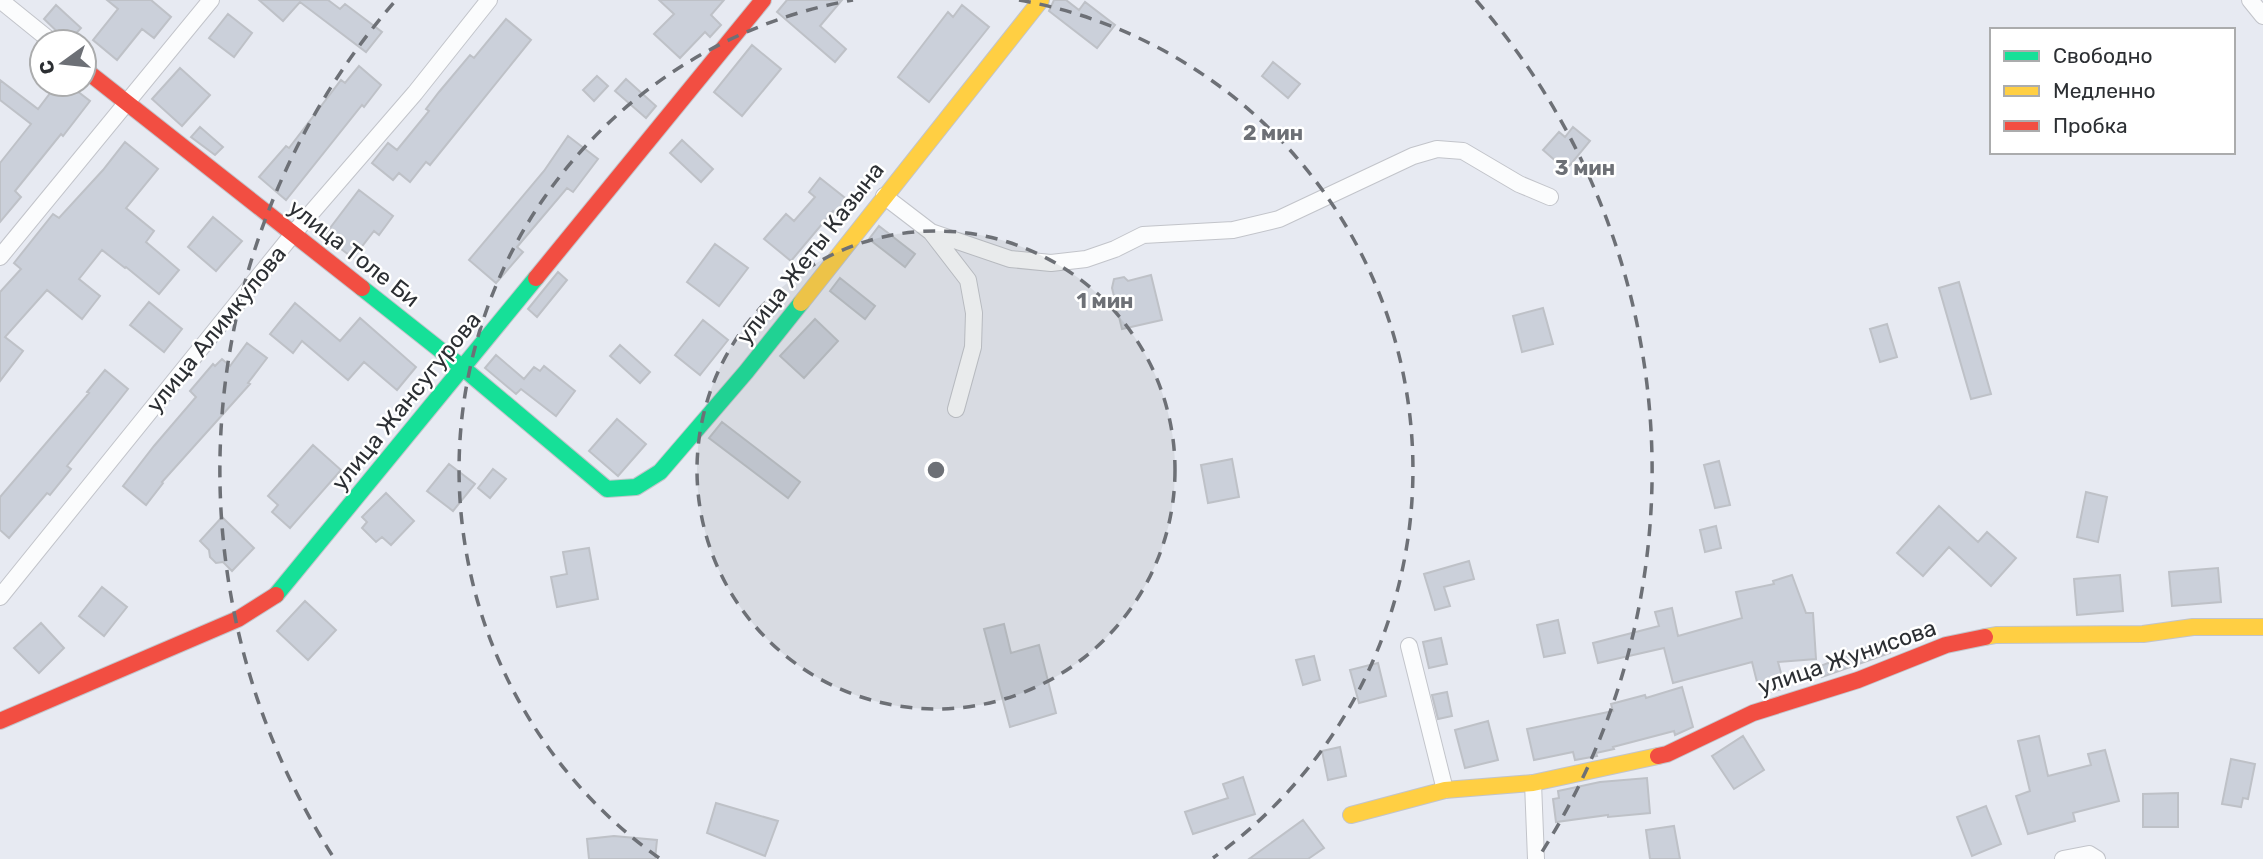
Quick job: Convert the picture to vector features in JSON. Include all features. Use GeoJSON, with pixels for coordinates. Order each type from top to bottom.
{"type":"FeatureCollection","features":[{"type":"Feature","properties":{"kind":"street"},"geometry":{"type":"LineString","coordinates":[[0,0],[35,28]]}},
{"type":"Feature","properties":{"kind":"street"},"geometry":{"type":"LineString","coordinates":[[0,257],[211,0]]}},
{"type":"Feature","properties":{"kind":"street","name":"улица Алимкулова"},"geometry":{"type":"LineString","coordinates":[[0,597],[293,234],[415,93],[489,0]]}},
{"type":"Feature","properties":{"kind":"street","name":"улица Жансугурова"},"geometry":{"type":"LineString","coordinates":[[0,721],[238,620],[277,596],[763,0]]}},
{"type":"Feature","properties":{"kind":"street","name":"улица Жеты Казына"},"geometry":{"type":"LineString","coordinates":[[592,477],[607,489],[624,491],[643,486],[660,472],[746,372],[1041,0]]}},
{"type":"Feature","properties":{"kind":"street"},"geometry":{"type":"LineString","coordinates":[[2250,0],[2263,16]]}},
{"type":"Feature","properties":{"kind":"street","name":"улица Толе Би"},"geometry":{"type":"LineString","coordinates":[[98,80],[463,368],[592,477]]}},
{"type":"Feature","properties":{"kind":"street"},"geometry":{"type":"LineString","coordinates":[[931,232],[1010,259],[1051,262],[1086,259],[1143,235],[1233,230],[1279,219],[1413,156],[1437,149],[1463,151],[1518,184],[1550,197]]}},
{"type":"Feature","properties":{"kind":"street"},"geometry":{"type":"LineString","coordinates":[[884,196],[931,232],[968,280],[974,313],[974,347],[956,410]]}},
{"type":"Feature","properties":{"kind":"street","name":"улица Жунисова"},"geometry":{"type":"LineString","coordinates":[[1351,815],[1445,790],[1533,783],[1667,754],[1753,713],[1858,680],[1946,645],[1996,635],[2143,634],[2193,627],[2263,627]]}},
{"type":"Feature","properties":{"kind":"street"},"geometry":{"type":"LineString","coordinates":[[1409,646],[1445,790]]}},
{"type":"Feature","properties":{"kind":"street"},"geometry":{"type":"LineString","coordinates":[[1533,783],[1536,859]]}},
{"type":"Feature","properties":{"kind":"street"},"geometry":{"type":"LineString","coordinates":[[2063,859],[2082,854],[2089,854],[2097,859]]}},
{"type":"Feature","properties":{"kind":"building"},"geometry":{"type":"Polygon","coordinates":[[[107,0],[151,0],[171,17],[154,38],[142,29],[117,60],[98,44],[98,34],[118,9],[107,0]]]}},
{"type":"Feature","properties":{"kind":"building"},"geometry":{"type":"Polygon","coordinates":[[[259,0],[328,0],[340,9],[345,4],[382,32],[366,52],[300,2],[283,21],[259,0]]]}},
{"type":"Feature","properties":{"kind":"building"},"geometry":{"type":"Polygon","coordinates":[[[659,0],[724,0],[711,15],[721,25],[710,37],[705,32],[680,58],[654,34],[674,14],[659,0]]]}},
{"type":"Feature","properties":{"kind":"building"},"geometry":{"type":"Polygon","coordinates":[[[787,0],[842,0],[820,26],[846,49],[835,62],[777,12],[787,0]]]}},
{"type":"Feature","properties":{"kind":"building"},"geometry":{"type":"Polygon","coordinates":[[[1054,0],[1066,0],[1079,10],[1085,2],[1115,25],[1097,48],[1049,11],[1054,0]]]}},
{"type":"Feature","properties":{"kind":"building"},"geometry":{"type":"Polygon","coordinates":[[[56,5],[81,28],[53,28],[44,19],[56,5]]]}},
{"type":"Feature","properties":{"kind":"building"},"geometry":{"type":"Polygon","coordinates":[[[962,5],[989,27],[929,102],[898,77],[948,12],[953,17],[962,5]]]}},
{"type":"Feature","properties":{"kind":"building"},"geometry":{"type":"Polygon","coordinates":[[[228,14],[252,33],[234,57],[209,38],[228,14]]]}},
{"type":"Feature","properties":{"kind":"building"},"geometry":{"type":"Polygon","coordinates":[[[506,19],[531,40],[430,165],[426,162],[410,182],[399,173],[393,180],[372,163],[388,143],[397,150],[429,111],[426,109],[439,92],[470,55],[474,58],[506,19]]]}},
{"type":"Feature","properties":{"kind":"building"},"geometry":{"type":"Polygon","coordinates":[[[752,45],[781,69],[742,116],[714,92],[752,45]]]}},
{"type":"Feature","properties":{"kind":"building"},"geometry":{"type":"Polygon","coordinates":[[[1273,62],[1300,84],[1288,98],[1262,76],[1273,62]]]}},
{"type":"Feature","properties":{"kind":"building"},"geometry":{"type":"Polygon","coordinates":[[[359,66],[381,85],[286,200],[259,177],[286,146],[289,148],[341,80],[345,83],[359,66]]]}},
{"type":"Feature","properties":{"kind":"building"},"geometry":{"type":"Polygon","coordinates":[[[180,68],[210,95],[182,126],[152,99],[180,68]]]}},
{"type":"Feature","properties":{"kind":"building"},"geometry":{"type":"Polygon","coordinates":[[[597,76],[608,86],[594,101],[583,90],[597,76]]]}},
{"type":"Feature","properties":{"kind":"building"},"geometry":{"type":"Polygon","coordinates":[[[626,79],[656,106],[646,118],[615,91],[626,79]]]}},
{"type":"Feature","properties":{"kind":"building"},"geometry":{"type":"Polygon","coordinates":[[[0,80],[38,109],[46,98],[86,98],[90,101],[15,191],[21,197],[0,222],[0,163],[31,124],[0,100],[0,80]]]}},
{"type":"Feature","properties":{"kind":"building"},"geometry":{"type":"Polygon","coordinates":[[[200,127],[223,147],[215,155],[191,137],[200,127]]]}},
{"type":"Feature","properties":{"kind":"building"},"geometry":{"type":"Polygon","coordinates":[[[1573,127],[1590,141],[1566,170],[1543,150],[1559,132],[1565,137],[1573,127]]]}},
{"type":"Feature","properties":{"kind":"building"},"geometry":{"type":"Polygon","coordinates":[[[568,136],[598,159],[573,192],[567,188],[517,247],[523,252],[496,283],[469,260],[544,171],[568,136]]]}},
{"type":"Feature","properties":{"kind":"building"},"geometry":{"type":"Polygon","coordinates":[[[682,140],[713,169],[701,182],[670,153],[682,140]]]}},
{"type":"Feature","properties":{"kind":"building"},"geometry":{"type":"Polygon","coordinates":[[[125,142],[158,169],[126,208],[154,231],[146,242],[179,270],[159,294],[102,250],[79,279],[100,296],[82,319],[47,290],[5,337],[23,351],[0,381],[0,292],[21,269],[14,263],[53,214],[59,218],[125,142]]]}},
{"type":"Feature","properties":{"kind":"building"},"geometry":{"type":"Polygon","coordinates":[[[820,178],[854,205],[843,219],[833,211],[791,261],[764,239],[786,214],[794,221],[815,197],[809,192],[820,178]]]}},
{"type":"Feature","properties":{"kind":"building"},"geometry":{"type":"Polygon","coordinates":[[[359,190],[393,216],[379,235],[374,231],[353,258],[324,236],[359,190]]]}},
{"type":"Feature","properties":{"kind":"building"},"geometry":{"type":"Polygon","coordinates":[[[213,217],[242,241],[216,271],[188,247],[213,217]]]}},
{"type":"Feature","properties":{"kind":"building"},"geometry":{"type":"Polygon","coordinates":[[[879,226],[915,254],[905,267],[869,239],[879,226]]]}},
{"type":"Feature","properties":{"kind":"building"},"geometry":{"type":"Polygon","coordinates":[[[715,244],[748,268],[719,306],[687,282],[715,244]]]}},
{"type":"Feature","properties":{"kind":"building"},"geometry":{"type":"Polygon","coordinates":[[[558,272],[567,280],[537,317],[528,309],[558,272]]]}},
{"type":"Feature","properties":{"kind":"building"},"geometry":{"type":"Polygon","coordinates":[[[1151,275],[1162,320],[1122,329],[1112,288],[1114,279],[1124,277],[1128,281],[1151,275]]]}},
{"type":"Feature","properties":{"kind":"building"},"geometry":{"type":"Polygon","coordinates":[[[840,278],[875,306],[865,319],[830,291],[840,278]]]}},
{"type":"Feature","properties":{"kind":"building"},"geometry":{"type":"Polygon","coordinates":[[[1959,282],[1991,394],[1971,399],[1939,288],[1959,282]]]}},
{"type":"Feature","properties":{"kind":"building"},"geometry":{"type":"Polygon","coordinates":[[[149,302],[182,329],[164,352],[130,325],[149,302]]]}},
{"type":"Feature","properties":{"kind":"building"},"geometry":{"type":"Polygon","coordinates":[[[295,303],[340,341],[360,318],[416,367],[397,390],[364,362],[348,380],[302,341],[293,353],[270,334],[295,303]]]}},
{"type":"Feature","properties":{"kind":"building"},"geometry":{"type":"Polygon","coordinates":[[[1543,308],[1553,344],[1522,352],[1513,316],[1543,308]]]}},
{"type":"Feature","properties":{"kind":"building"},"geometry":{"type":"Polygon","coordinates":[[[815,319],[838,341],[804,378],[780,356],[815,319]]]}},
{"type":"Feature","properties":{"kind":"building"},"geometry":{"type":"Polygon","coordinates":[[[703,320],[728,340],[700,375],[675,355],[703,320]]]}},
{"type":"Feature","properties":{"kind":"building"},"geometry":{"type":"Polygon","coordinates":[[[1887,324],[1897,357],[1880,362],[1870,329],[1887,324]]]}},
{"type":"Feature","properties":{"kind":"building"},"geometry":{"type":"Polygon","coordinates":[[[247,343],[267,358],[248,383],[250,384],[162,482],[146,505],[123,486],[196,397],[190,391],[213,364],[215,366],[222,359],[230,366],[247,343]]]}},
{"type":"Feature","properties":{"kind":"building"},"geometry":{"type":"Polygon","coordinates":[[[620,345],[650,372],[640,383],[610,356],[620,345]]]}},
{"type":"Feature","properties":{"kind":"building"},"geometry":{"type":"Polygon","coordinates":[[[496,355],[524,379],[534,367],[540,371],[544,366],[575,391],[556,416],[521,389],[516,394],[485,368],[496,355]]]}},
{"type":"Feature","properties":{"kind":"building"},"geometry":{"type":"Polygon","coordinates":[[[105,370],[128,389],[67,466],[71,469],[9,538],[0,530],[0,497],[89,393],[87,392],[105,370]]]}},
{"type":"Feature","properties":{"kind":"building"},"geometry":{"type":"Polygon","coordinates":[[[617,419],[646,444],[618,476],[589,451],[617,419]]]}},
{"type":"Feature","properties":{"kind":"building"},"geometry":{"type":"Polygon","coordinates":[[[722,422],[800,482],[788,498],[709,438],[722,422]]]}},
{"type":"Feature","properties":{"kind":"building"},"geometry":{"type":"Polygon","coordinates":[[[313,445],[341,470],[290,528],[272,512],[278,505],[268,496],[313,445]]]}},
{"type":"Feature","properties":{"kind":"building"},"geometry":{"type":"Polygon","coordinates":[[[1232,459],[1239,497],[1208,503],[1201,465],[1232,459]]]}},
{"type":"Feature","properties":{"kind":"building"},"geometry":{"type":"Polygon","coordinates":[[[1719,461],[1730,505],[1715,508],[1704,465],[1719,461]]]}},
{"type":"Feature","properties":{"kind":"building"},"geometry":{"type":"Polygon","coordinates":[[[449,464],[475,484],[453,511],[427,491],[449,464]]]}},
{"type":"Feature","properties":{"kind":"building"},"geometry":{"type":"Polygon","coordinates":[[[493,469],[506,479],[490,498],[478,488],[493,469]]]}},
{"type":"Feature","properties":{"kind":"building"},"geometry":{"type":"Polygon","coordinates":[[[2086,492],[2107,497],[2098,542],[2077,537],[2086,492]]]}},
{"type":"Feature","properties":{"kind":"building"},"geometry":{"type":"Polygon","coordinates":[[[386,493],[414,521],[391,545],[382,537],[376,542],[362,528],[367,522],[362,517],[386,493]]]}},
{"type":"Feature","properties":{"kind":"building"},"geometry":{"type":"Polygon","coordinates":[[[1939,506],[1978,542],[1987,532],[2016,558],[1991,586],[1949,547],[1923,576],[1897,553],[1939,506]]]}},
{"type":"Feature","properties":{"kind":"building"},"geometry":{"type":"Polygon","coordinates":[[[222,517],[254,548],[232,571],[223,562],[216,563],[200,541],[222,517]]]}},
{"type":"Feature","properties":{"kind":"building"},"geometry":{"type":"Polygon","coordinates":[[[1716,526],[1721,548],[1705,552],[1700,530],[1716,526]]]}},
{"type":"Feature","properties":{"kind":"building"},"geometry":{"type":"Polygon","coordinates":[[[589,548],[598,599],[557,607],[551,577],[567,574],[563,552],[589,548]]]}},
{"type":"Feature","properties":{"kind":"building"},"geometry":{"type":"Polygon","coordinates":[[[1469,561],[1474,579],[1444,587],[1450,606],[1435,610],[1424,574],[1469,561]]]}},
{"type":"Feature","properties":{"kind":"building"},"geometry":{"type":"Polygon","coordinates":[[[2218,568],[2221,602],[2172,606],[2169,572],[2218,568]]]}},
{"type":"Feature","properties":{"kind":"building"},"geometry":{"type":"Polygon","coordinates":[[[1792,575],[1806,613],[1813,613],[1816,659],[1778,662],[1785,688],[1767,693],[1765,684],[1758,686],[1752,662],[1673,683],[1664,648],[1598,663],[1593,643],[1659,626],[1655,612],[1672,608],[1678,636],[1742,618],[1736,592],[1774,584],[1773,581],[1792,575]]]}},
{"type":"Feature","properties":{"kind":"building"},"geometry":{"type":"Polygon","coordinates":[[[2120,575],[2123,611],[2077,615],[2074,579],[2120,575]]]}},
{"type":"Feature","properties":{"kind":"building"},"geometry":{"type":"Polygon","coordinates":[[[102,587],[127,607],[104,636],[79,616],[102,587]]]}},
{"type":"Feature","properties":{"kind":"building"},"geometry":{"type":"Polygon","coordinates":[[[305,601],[336,630],[308,660],[277,631],[305,601]]]}},
{"type":"Feature","properties":{"kind":"building"},"geometry":{"type":"Polygon","coordinates":[[[1558,620],[1565,653],[1544,657],[1537,625],[1558,620]]]}},
{"type":"Feature","properties":{"kind":"building"},"geometry":{"type":"Polygon","coordinates":[[[41,623],[64,648],[39,673],[14,648],[41,623]]]}},
{"type":"Feature","properties":{"kind":"building"},"geometry":{"type":"Polygon","coordinates":[[[1004,624],[1011,653],[1039,645],[1056,713],[1010,727],[984,629],[1004,624]]]}},
{"type":"Feature","properties":{"kind":"building"},"geometry":{"type":"Polygon","coordinates":[[[1441,638],[1447,664],[1429,668],[1423,642],[1441,638]]]}},
{"type":"Feature","properties":{"kind":"building"},"geometry":{"type":"Polygon","coordinates":[[[1885,640],[1890,653],[1822,677],[1818,667],[1885,640]]]}},
{"type":"Feature","properties":{"kind":"building"},"geometry":{"type":"Polygon","coordinates":[[[1314,656],[1320,680],[1303,685],[1296,660],[1314,656]]]}},
{"type":"Feature","properties":{"kind":"building"},"geometry":{"type":"Polygon","coordinates":[[[1378,663],[1386,696],[1359,703],[1350,670],[1378,663]]]}},
{"type":"Feature","properties":{"kind":"building"},"geometry":{"type":"Polygon","coordinates":[[[1682,687],[1693,727],[1675,735],[1674,731],[1613,747],[1614,749],[1596,753],[1597,756],[1575,760],[1573,752],[1534,760],[1527,729],[1613,711],[1611,704],[1645,695],[1646,698],[1682,687]]]}},
{"type":"Feature","properties":{"kind":"building"},"geometry":{"type":"Polygon","coordinates":[[[1447,692],[1452,716],[1438,719],[1432,695],[1447,692]]]}},
{"type":"Feature","properties":{"kind":"building"},"geometry":{"type":"Polygon","coordinates":[[[1488,721],[1498,760],[1465,768],[1455,730],[1488,721]]]}},
{"type":"Feature","properties":{"kind":"building"},"geometry":{"type":"Polygon","coordinates":[[[1743,736],[1764,770],[1734,789],[1712,756],[1743,736]]]}},
{"type":"Feature","properties":{"kind":"building"},"geometry":{"type":"Polygon","coordinates":[[[2039,736],[2048,776],[2091,765],[2088,754],[2105,750],[2119,801],[2073,813],[2075,821],[2028,834],[2016,796],[2030,791],[2018,741],[2039,736]]]}},
{"type":"Feature","properties":{"kind":"building"},"geometry":{"type":"Polygon","coordinates":[[[1340,747],[1346,776],[1328,780],[1322,751],[1340,747]]]}},
{"type":"Feature","properties":{"kind":"building"},"geometry":{"type":"Polygon","coordinates":[[[2231,759],[2255,764],[2248,799],[2243,798],[2241,807],[2222,804],[2231,759]]]}},
{"type":"Feature","properties":{"kind":"building"},"geometry":{"type":"Polygon","coordinates":[[[1243,777],[1255,814],[1193,834],[1185,812],[1228,798],[1223,784],[1243,777]]]}},
{"type":"Feature","properties":{"kind":"building"},"geometry":{"type":"Polygon","coordinates":[[[1647,778],[1650,813],[1556,822],[1553,799],[1559,798],[1558,791],[1600,782],[1647,778]]]}},
{"type":"Feature","properties":{"kind":"building"},"geometry":{"type":"Polygon","coordinates":[[[2178,793],[2178,827],[2143,827],[2143,794],[2178,793]]]}},
{"type":"Feature","properties":{"kind":"building"},"geometry":{"type":"Polygon","coordinates":[[[716,803],[778,821],[765,856],[707,833],[716,803]]]}},
{"type":"Feature","properties":{"kind":"building"},"geometry":{"type":"Polygon","coordinates":[[[1986,806],[2001,844],[1972,856],[1957,817],[1986,806]]]}},
{"type":"Feature","properties":{"kind":"building"},"geometry":{"type":"Polygon","coordinates":[[[1303,820],[1324,848],[1308,859],[1249,859],[1303,820]]]}},
{"type":"Feature","properties":{"kind":"building"},"geometry":{"type":"Polygon","coordinates":[[[1674,826],[1680,859],[1650,859],[1646,830],[1674,826]]]}},
{"type":"Feature","properties":{"kind":"building"},"geometry":{"type":"Polygon","coordinates":[[[614,836],[657,840],[655,859],[589,859],[587,839],[614,836]]]}},
{"type":"Feature","properties":{"kind":"traffic: fast"},"geometry":{"type":"LineString","coordinates":[[276,595],[536,278]]}},
{"type":"Feature","properties":{"kind":"traffic: fast"},"geometry":{"type":"LineString","coordinates":[[362,288],[463,368],[607,489],[636,487],[660,472],[801,303]]}},
{"type":"Feature","properties":{"kind":"traffic: slow"},"geometry":{"type":"LineString","coordinates":[[801,303],[1041,0]]}},
{"type":"Feature","properties":{"kind":"traffic: slow"},"geometry":{"type":"LineString","coordinates":[[1985,637],[2143,634],[2193,627],[2263,627]]}},
{"type":"Feature","properties":{"kind":"traffic: slow"},"geometry":{"type":"LineString","coordinates":[[1351,815],[1445,790],[1533,783],[1658,756]]}},
{"type":"Feature","properties":{"kind":"traffic: jam"},"geometry":{"type":"LineString","coordinates":[[536,278],[763,0]]}},
{"type":"Feature","properties":{"kind":"traffic: jam"},"geometry":{"type":"LineString","coordinates":[[98,80],[362,288]]}},
{"type":"Feature","properties":{"kind":"traffic: jam"},"geometry":{"type":"LineString","coordinates":[[0,721],[238,619],[276,595]]}},
{"type":"Feature","properties":{"kind":"traffic: jam"},"geometry":{"type":"LineString","coordinates":[[1658,756],[1753,713],[1858,680],[1946,645],[1985,637]]}}]}
